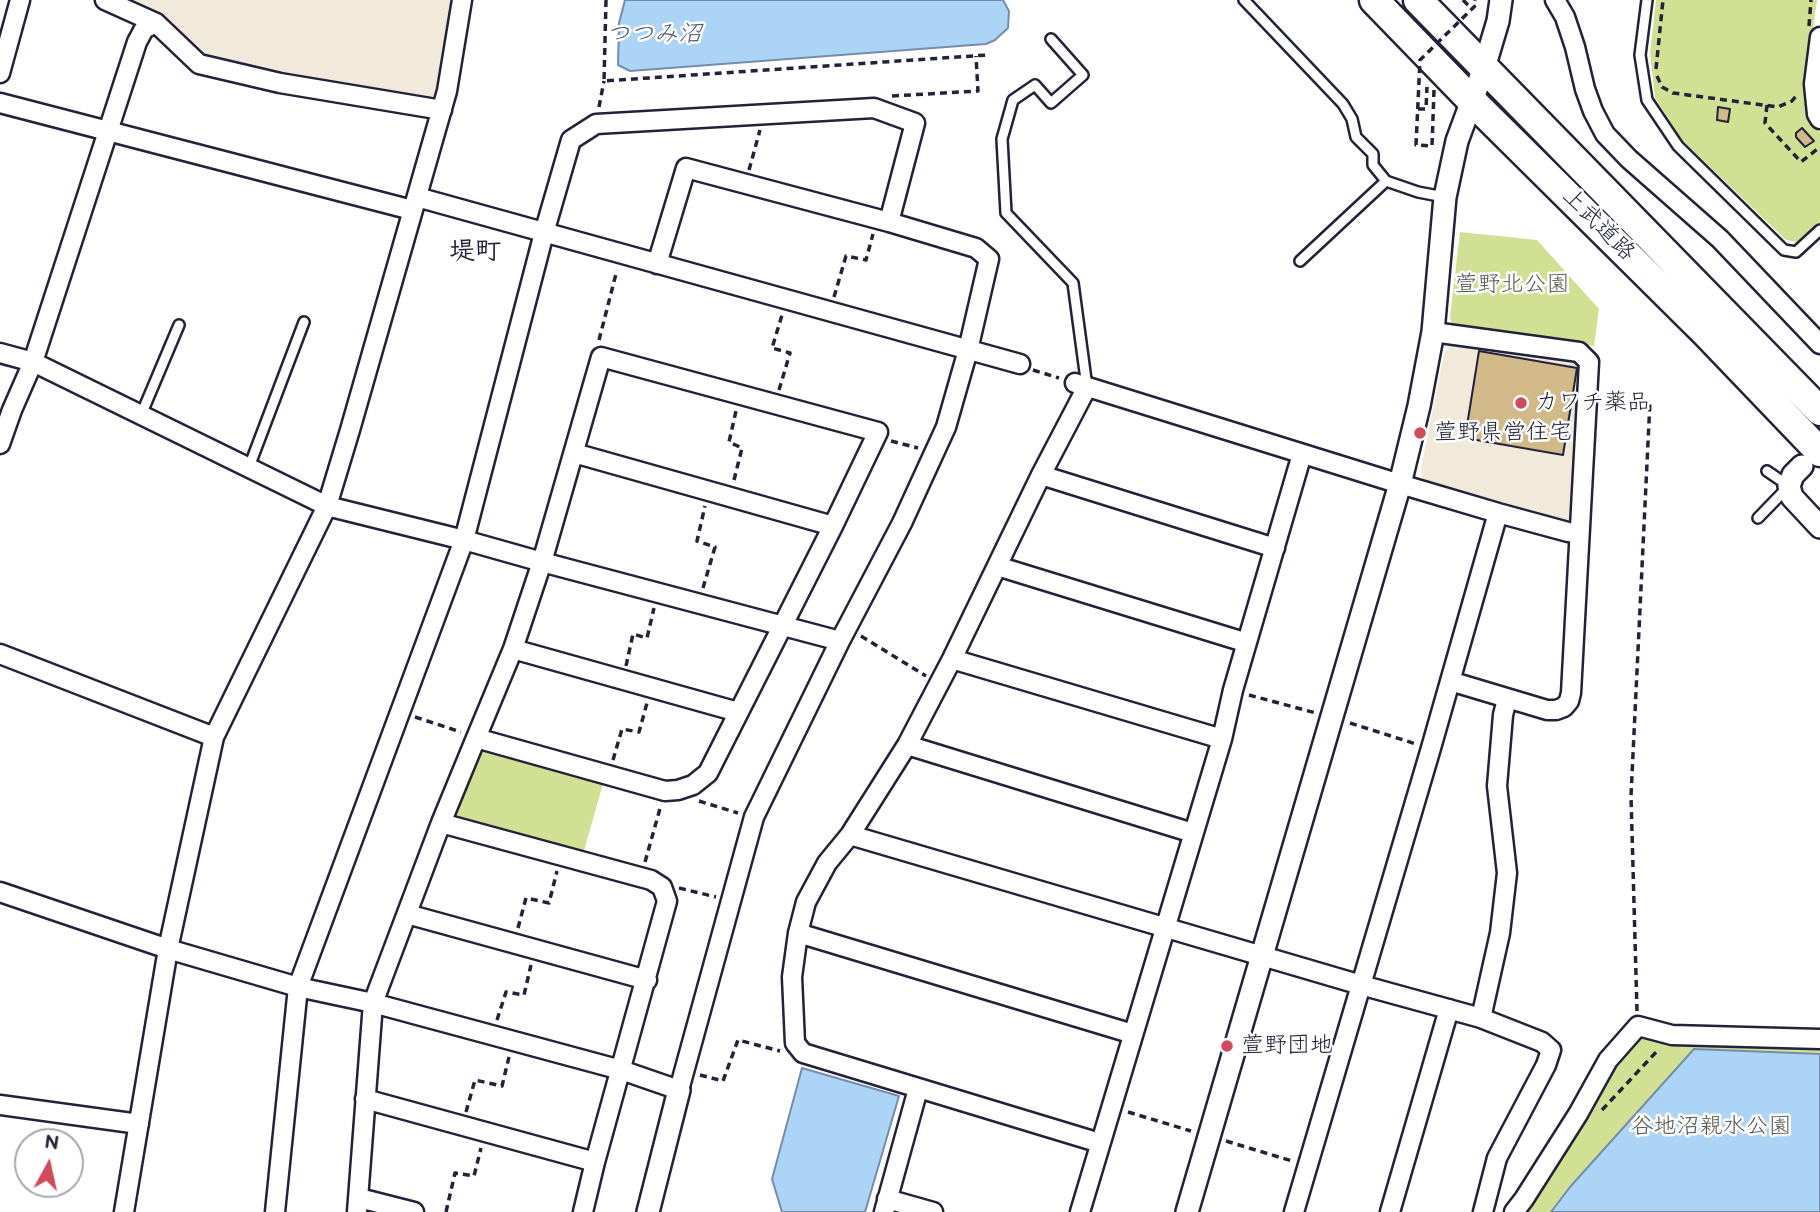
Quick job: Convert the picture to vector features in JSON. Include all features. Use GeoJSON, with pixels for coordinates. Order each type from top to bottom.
{"type":"FeatureCollection","features":[{"type":"Feature","properties":{"kind":"highway","name":"上武道路"},"geometry":{"type":"LineString","coordinates":[[1374,0],[1707,334],[1811,459]]}},
{"type":"Feature","properties":{"kind":"highway","name":"上武道路"},"geometry":{"type":"LineString","coordinates":[[1418,0],[1820,411]]}},
{"type":"Feature","properties":{"kind":"street"},"geometry":{"type":"LineString","coordinates":[[0,73],[20,0]]}},
{"type":"Feature","properties":{"kind":"street"},"geometry":{"type":"LineString","coordinates":[[105,0],[156,23],[199,64],[280,83],[442,110]]}},
{"type":"Feature","properties":{"kind":"street"},"geometry":{"type":"LineString","coordinates":[[124,1212],[168,949],[214,737],[327,506],[442,110],[461,0]]}},
{"type":"Feature","properties":{"kind":"street"},"geometry":{"type":"LineString","coordinates":[[1187,1212],[1400,484],[1433,332],[1445,197],[1457,141],[1484,68],[1498,21],[1501,0]]}},
{"type":"Feature","properties":{"kind":"street"},"geometry":{"type":"LineString","coordinates":[[1555,0],[1565,17],[1585,89],[1605,134],[1629,159],[1720,239],[1820,344]]}},
{"type":"Feature","properties":{"kind":"street"},"geometry":{"type":"LineString","coordinates":[[0,444],[33,362],[137,42],[145,29],[156,23]]}},
{"type":"Feature","properties":{"kind":"street"},"geometry":{"type":"LineString","coordinates":[[1814,33],[1814,84],[1820,119]]}},
{"type":"Feature","properties":{"kind":"street"},"geometry":{"type":"LineString","coordinates":[[0,103],[107,132],[544,233],[1020,364]]}},
{"type":"Feature","properties":{"kind":"street"},"geometry":{"type":"LineString","coordinates":[[275,1212],[298,987],[464,540],[571,140],[596,124],[874,108],[915,122],[883,220]]}},
{"type":"Feature","properties":{"kind":"street"},"geometry":{"type":"LineString","coordinates":[[648,1212],[754,817],[902,523],[946,427],[968,350],[989,259],[976,248],[883,220],[686,168],[657,264]]}},
{"type":"Feature","properties":{"kind":"street"},"geometry":{"type":"LineString","coordinates":[[1433,332],[1579,352],[1589,362],[1569,701],[1564,707],[1546,710],[1450,681]]}},
{"type":"Feature","properties":{"kind":"street"},"geometry":{"type":"LineString","coordinates":[[0,353],[33,362],[327,506],[782,626],[844,634]]}},
{"type":"Feature","properties":{"kind":"street"},"geometry":{"type":"LineString","coordinates":[[414,1212],[358,1205],[373,1003],[441,823],[476,738],[513,649],[542,562],[601,357],[878,432],[708,773],[693,785],[665,791],[476,738]]}},
{"type":"Feature","properties":{"kind":"street"},"geometry":{"type":"LineString","coordinates":[[1100,1143],[803,1053],[795,1043],[792,977],[798,933],[806,902],[827,863],[850,835],[907,744],[939,684],[1041,475],[1081,385],[1400,484],[1579,534]]}},
{"type":"Feature","properties":{"kind":"street"},"geometry":{"type":"LineString","coordinates":[[574,453],[833,526]]}},
{"type":"Feature","properties":{"kind":"street"},"geometry":{"type":"LineString","coordinates":[[1080,1212],[1222,739],[1233,690],[1302,454]]}},
{"type":"Feature","properties":{"kind":"street"},"geometry":{"type":"LineString","coordinates":[[1811,459],[1793,475],[1789,486],[1792,497],[1820,527]]}},
{"type":"Feature","properties":{"kind":"street"},"geometry":{"type":"LineString","coordinates":[[1041,475],[1275,548]]}},
{"type":"Feature","properties":{"kind":"street"},"geometry":{"type":"LineString","coordinates":[[1294,1212],[1498,513]]}},
{"type":"Feature","properties":{"kind":"street"},"geometry":{"type":"LineString","coordinates":[[997,566],[1241,641]]}},
{"type":"Feature","properties":{"kind":"street"},"geometry":{"type":"LineString","coordinates":[[513,649],[738,712]]}},
{"type":"Feature","properties":{"kind":"street"},"geometry":{"type":"LineString","coordinates":[[0,654],[214,737]]}},
{"type":"Feature","properties":{"kind":"street"},"geometry":{"type":"LineString","coordinates":[[952,659],[1222,739]]}},
{"type":"Feature","properties":{"kind":"street"},"geometry":{"type":"LineString","coordinates":[[1481,1018],[1500,933],[1507,873],[1497,786],[1503,715],[1507,699]]}},
{"type":"Feature","properties":{"kind":"street"},"geometry":{"type":"LineString","coordinates":[[907,744],[1193,832]]}},
{"type":"Feature","properties":{"kind":"street"},"geometry":{"type":"LineString","coordinates":[[441,823],[646,879],[662,887],[667,901],[583,1212]]}},
{"type":"Feature","properties":{"kind":"street"},"geometry":{"type":"LineString","coordinates":[[850,835],[1481,1018],[1542,1042],[1551,1050],[1546,1065],[1497,1158],[1483,1212]]}},
{"type":"Feature","properties":{"kind":"street"},"geometry":{"type":"LineString","coordinates":[[0,892],[168,949],[298,987],[373,1003],[621,1070],[681,1081]]}},
{"type":"Feature","properties":{"kind":"street"},"geometry":{"type":"LineString","coordinates":[[407,914],[646,980]]}},
{"type":"Feature","properties":{"kind":"street"},"geometry":{"type":"LineString","coordinates":[[798,933],[1133,1034]]}},
{"type":"Feature","properties":{"kind":"street"},"geometry":{"type":"LineString","coordinates":[[1390,1212],[1449,1009]]}},
{"type":"Feature","properties":{"kind":"street"},"geometry":{"type":"LineString","coordinates":[[1514,1212],[1578,1114],[1608,1060],[1638,1026],[1672,1035],[1820,1039]]}},
{"type":"Feature","properties":{"kind":"street"},"geometry":{"type":"LineString","coordinates":[[918,1089],[886,1205],[933,1212]]}},
{"type":"Feature","properties":{"kind":"street"},"geometry":{"type":"LineString","coordinates":[[365,1099],[595,1162]]}},
{"type":"Feature","properties":{"kind":"street"},"geometry":{"type":"LineString","coordinates":[[0,1105],[139,1124]]}},
{"type":"Feature","properties":{"kind":"lane"},"geometry":{"type":"LineString","coordinates":[[1244,0],[1343,104],[1352,119],[1356,137],[1373,154],[1373,165],[1386,181],[1418,192],[1445,197]]}},
{"type":"Feature","properties":{"kind":"lane"},"geometry":{"type":"LineString","coordinates":[[1647,0],[1640,55],[1647,100],[1678,146],[1784,250],[1796,252],[1820,230]]}},
{"type":"Feature","properties":{"kind":"lane"},"geometry":{"type":"LineString","coordinates":[[1051,39],[1083,75],[1051,103],[1035,85],[1013,100],[1002,139],[1006,213],[1073,283],[1081,385]]}},
{"type":"Feature","properties":{"kind":"lane"},"geometry":{"type":"LineString","coordinates":[[1300,261],[1386,181]]}},
{"type":"Feature","properties":{"kind":"lane"},"geometry":{"type":"LineString","coordinates":[[249,467],[304,323]]}},
{"type":"Feature","properties":{"kind":"lane"},"geometry":{"type":"LineString","coordinates":[[141,415],[179,325]]}},
{"type":"Feature","properties":{"kind":"lane"},"geometry":{"type":"LineString","coordinates":[[1758,518],[1789,486],[1767,471]]}},
{"type":"Feature","properties":{"kind":"path"},"geometry":{"type":"LineString","coordinates":[[596,124],[604,81],[606,0]]}},
{"type":"Feature","properties":{"kind":"path"},"geometry":{"type":"LineString","coordinates":[[1463,0],[1472,9]]}},
{"type":"Feature","properties":{"kind":"path"},"geometry":{"type":"LineString","coordinates":[[1434,90],[1432,146],[1416,145],[1420,60],[1476,5],[1475,0]]}},
{"type":"Feature","properties":{"kind":"path"},"geometry":{"type":"LineString","coordinates":[[1663,0],[1656,73],[1662,87],[1672,93],[1779,107],[1792,101],[1800,91]]}},
{"type":"Feature","properties":{"kind":"path"},"geometry":{"type":"LineString","coordinates":[[1811,0],[1814,33]]}},
{"type":"Feature","properties":{"kind":"path"},"geometry":{"type":"LineString","coordinates":[[604,81],[987,55]]}},
{"type":"Feature","properties":{"kind":"path"},"geometry":{"type":"LineString","coordinates":[[891,96],[978,91],[976,56]]}},
{"type":"Feature","properties":{"kind":"path"},"geometry":{"type":"LineString","coordinates":[[1418,109],[1426,109],[1427,85]]}},
{"type":"Feature","properties":{"kind":"path"},"geometry":{"type":"LineString","coordinates":[[1767,105],[1765,123],[1801,162],[1820,147]]}},
{"type":"Feature","properties":{"kind":"path"},"geometry":{"type":"LineString","coordinates":[[744,185],[765,114]]}},
{"type":"Feature","properties":{"kind":"path"},"geometry":{"type":"LineString","coordinates":[[830,312],[846,256],[866,260],[883,220]]}},
{"type":"Feature","properties":{"kind":"path"},"geometry":{"type":"LineString","coordinates":[[599,362],[597,346],[621,254]]}},
{"type":"Feature","properties":{"kind":"path"},"geometry":{"type":"LineString","coordinates":[[775,405],[789,354],[772,348],[786,300]]}},
{"type":"Feature","properties":{"kind":"path"},"geometry":{"type":"LineString","coordinates":[[1039,372],[1081,385]]}},
{"type":"Feature","properties":{"kind":"path"},"geometry":{"type":"LineString","coordinates":[[730,497],[742,448],[729,442],[739,395]]}},
{"type":"Feature","properties":{"kind":"path"},"geometry":{"type":"LineString","coordinates":[[1638,1026],[1631,796],[1650,401]]}},
{"type":"Feature","properties":{"kind":"path"},"geometry":{"type":"LineString","coordinates":[[876,437],[925,450]]}},
{"type":"Feature","properties":{"kind":"path"},"geometry":{"type":"LineString","coordinates":[[699,603],[715,547],[697,541],[709,491]]}},
{"type":"Feature","properties":{"kind":"path"},"geometry":{"type":"LineString","coordinates":[[623,680],[634,634],[647,638],[657,592]]}},
{"type":"Feature","properties":{"kind":"path"},"geometry":{"type":"LineString","coordinates":[[844,634],[939,684]]}},
{"type":"Feature","properties":{"kind":"path"},"geometry":{"type":"LineString","coordinates":[[609,776],[622,729],[639,732],[651,687]]}},
{"type":"Feature","properties":{"kind":"path"},"geometry":{"type":"LineString","coordinates":[[1233,690],[1318,714]]}},
{"type":"Feature","properties":{"kind":"path"},"geometry":{"type":"LineString","coordinates":[[400,712],[476,738]]}},
{"type":"Feature","properties":{"kind":"path"},"geometry":{"type":"LineString","coordinates":[[1343,721],[1431,748]]}},
{"type":"Feature","properties":{"kind":"path"},"geometry":{"type":"LineString","coordinates":[[732,901],[646,879],[665,791],[754,817]]}},
{"type":"Feature","properties":{"kind":"path"},"geometry":{"type":"LineString","coordinates":[[514,943],[526,898],[549,903],[561,856]]}},
{"type":"Feature","properties":{"kind":"path"},"geometry":{"type":"LineString","coordinates":[[493,1036],[506,992],[524,995],[535,949]]}},
{"type":"Feature","properties":{"kind":"path"},"geometry":{"type":"LineString","coordinates":[[1602,1109],[1672,1035]]}},
{"type":"Feature","properties":{"kind":"path"},"geometry":{"type":"LineString","coordinates":[[681,1081],[723,1082],[738,1040],[789,1054]]}},
{"type":"Feature","properties":{"kind":"path"},"geometry":{"type":"LineString","coordinates":[[462,1126],[475,1080],[502,1086],[513,1041]]}},
{"type":"Feature","properties":{"kind":"path"},"geometry":{"type":"LineString","coordinates":[[1111,1107],[1200,1133]]}},
{"type":"Feature","properties":{"kind":"path"},"geometry":{"type":"LineString","coordinates":[[446,1212],[454,1173],[474,1176],[485,1132]]}},
{"type":"Feature","properties":{"kind":"path"},"geometry":{"type":"LineString","coordinates":[[1221,1139],[1307,1165]]}},
{"type":"Feature","properties":{"kind":"shaded area"},"geometry":{"type":"Polygon","coordinates":[[[126,0],[456,0],[441,92],[426,99],[283,76],[202,56],[157,14],[126,0]]]}},
{"type":"Feature","properties":{"kind":"shaded area"},"geometry":{"type":"Polygon","coordinates":[[[1452,343],[1574,359],[1583,369],[1573,517],[1562,524],[1423,482],[1421,469],[1444,353],[1452,343]]]}},
{"type":"Feature","properties":{"kind":"green space"},"geometry":{"type":"Polygon","coordinates":[[[1656,0],[1817,0],[1805,88],[1813,125],[1820,133],[1820,222],[1796,242],[1786,240],[1683,141],[1655,98],[1650,53],[1656,0]]]}},
{"type":"Feature","properties":{"kind":"green space","name":"萱野北公園"},"geometry":{"type":"Polygon","coordinates":[[[1460,232],[1537,240],[1599,309],[1594,346],[1452,325],[1450,317],[1460,232]]]}},
{"type":"Feature","properties":{"kind":"green space"},"geometry":{"type":"Polygon","coordinates":[[[487,747],[604,780],[582,858],[459,822],[452,808],[476,751],[487,747]]]}},
{"type":"Feature","properties":{"kind":"green space","name":"谷地沼親水公園"},"geometry":{"type":"Polygon","coordinates":[[[1642,1036],[1820,1044],[1820,1212],[1521,1212],[1616,1064],[1642,1036]]]}},
{"type":"Feature","properties":{"kind":"water","name":"つつみ沼"},"geometry":{"type":"Polygon","coordinates":[[[625,0],[1003,0],[1009,11],[1008,28],[986,44],[630,71],[618,65],[619,23],[625,0]]]}},
{"type":"Feature","properties":{"kind":"water","name":"谷地沼親水公園"},"geometry":{"type":"Polygon","coordinates":[[[1694,1049],[1820,1054],[1820,1212],[1551,1212],[1570,1187],[1694,1049]]]}},
{"type":"Feature","properties":{"kind":"water"},"geometry":{"type":"Polygon","coordinates":[[[802,1068],[899,1096],[865,1212],[782,1212],[772,1179],[802,1068]]]}},
{"type":"Feature","properties":{"kind":"building"},"geometry":{"type":"Polygon","coordinates":[[[1718,107],[1730,109],[1728,122],[1717,120],[1718,107]]]}},
{"type":"Feature","properties":{"kind":"building"},"geometry":{"type":"Polygon","coordinates":[[[1802,128],[1814,141],[1805,147],[1796,137],[1796,133],[1802,128]]]}},
{"type":"Feature","properties":{"kind":"building","name":"カワチ薬品"},"geometry":{"type":"Polygon","coordinates":[[[1479,351],[1577,368],[1563,455],[1465,438],[1479,351]]]}},
{"type":"Feature","properties":{"kind":"place","name":"カワチ薬品"},"geometry":{"type":"Point","coordinates":[1521,403]}},
{"type":"Feature","properties":{"kind":"place","name":"萱野県営住宅"},"geometry":{"type":"Point","coordinates":[1420,433]}},
{"type":"Feature","properties":{"kind":"place","name":"萱野団地"},"geometry":{"type":"Point","coordinates":[1227,1046]}},
{"type":"Feature","properties":{"kind":"district","name":"堤町"},"geometry":{"type":"Point","coordinates":[475,252]}}]}
